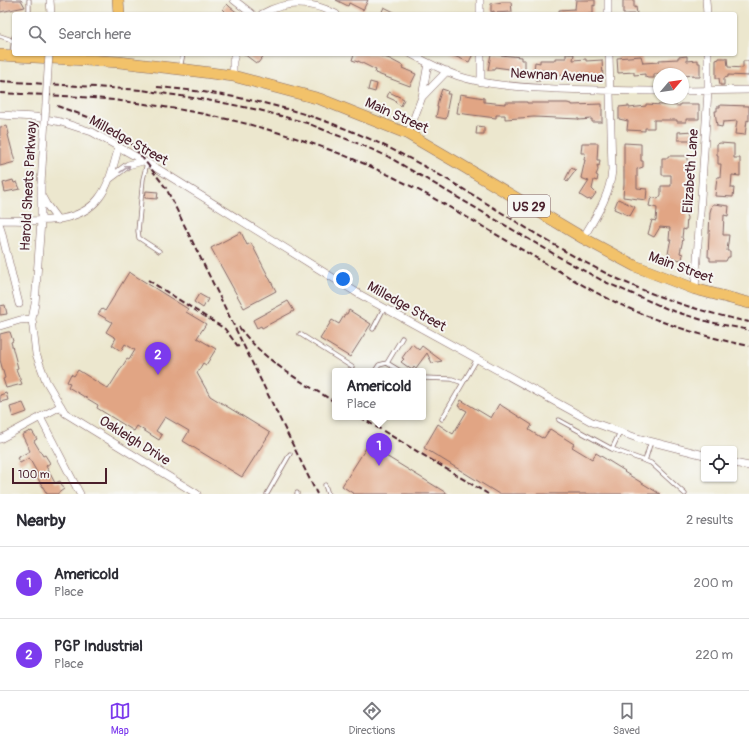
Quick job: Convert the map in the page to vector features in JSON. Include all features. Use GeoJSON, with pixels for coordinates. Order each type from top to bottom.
{"type":"FeatureCollection","features":[{"type":"Feature","properties":{"kind":"main road"},"geometry":{"type":"LineString","coordinates":[[118,0],[119,12]]}},
{"type":"Feature","properties":{"kind":"main road","name":"Main Street"},"geometry":{"type":"LineString","coordinates":[[0,55],[12,55]]}},
{"type":"Feature","properties":{"kind":"main road","name":"Main Street"},"geometry":{"type":"LineString","coordinates":[[28,56],[76,59],[118,58],[180,69],[233,76],[320,99],[408,134],[583,238],[635,266],[695,289],[749,303]]}},
{"type":"Feature","properties":{"kind":"main road"},"geometry":{"type":"LineString","coordinates":[[76,59],[86,56]]}},
{"type":"Feature","properties":{"kind":"street"},"geometry":{"type":"LineString","coordinates":[[50,0],[51,12]]}},
{"type":"Feature","properties":{"kind":"street"},"geometry":{"type":"LineString","coordinates":[[234,0],[249,12]]}},
{"type":"Feature","properties":{"kind":"street"},"geometry":{"type":"LineString","coordinates":[[480,0],[480,12]]}},
{"type":"Feature","properties":{"kind":"street"},"geometry":{"type":"LineString","coordinates":[[608,0],[608,12]]}},
{"type":"Feature","properties":{"kind":"street"},"geometry":{"type":"LineString","coordinates":[[706,0],[707,12]]}},
{"type":"Feature","properties":{"kind":"street"},"geometry":{"type":"LineString","coordinates":[[265,12],[284,4],[300,2],[315,5],[331,12]]}},
{"type":"Feature","properties":{"kind":"street","name":"Harold Sheats Parkway"},"geometry":{"type":"LineString","coordinates":[[49,56],[41,184],[41,220],[35,304],[32,319],[36,354],[46,381],[61,406]]}},
{"type":"Feature","properties":{"kind":"street"},"geometry":{"type":"LineString","coordinates":[[233,76],[234,56]]}},
{"type":"Feature","properties":{"kind":"street","name":"Newnan Avenue"},"geometry":{"type":"LineString","coordinates":[[415,56],[447,72],[482,82],[523,87],[610,91],[653,91]]}},
{"type":"Feature","properties":{"kind":"street"},"geometry":{"type":"LineString","coordinates":[[481,56],[482,82]]}},
{"type":"Feature","properties":{"kind":"street"},"geometry":{"type":"LineString","coordinates":[[583,238],[606,198],[612,181],[609,56]]}},
{"type":"Feature","properties":{"kind":"street","name":"Elizabeth Lane"},"geometry":{"type":"LineString","coordinates":[[695,289],[708,91],[708,56]]}},
{"type":"Feature","properties":{"kind":"street"},"geometry":{"type":"LineString","coordinates":[[408,134],[422,97],[428,63]]}},
{"type":"Feature","properties":{"kind":"street"},"geometry":{"type":"LineString","coordinates":[[422,97],[447,72]]}},
{"type":"Feature","properties":{"kind":"street"},"geometry":{"type":"LineString","coordinates":[[689,91],[749,90]]}},
{"type":"Feature","properties":{"kind":"street","name":"Milledge Street"},"geometry":{"type":"LineString","coordinates":[[0,115],[35,117],[61,122],[92,132],[119,146],[359,294],[592,422],[620,432],[701,454]]}},
{"type":"Feature","properties":{"kind":"street"},"geometry":{"type":"LineString","coordinates":[[0,220],[58,220],[71,217],[88,208],[99,198],[108,180],[119,146]]}},
{"type":"Feature","properties":{"kind":"street"},"geometry":{"type":"LineString","coordinates":[[108,180],[128,165],[145,162]]}},
{"type":"Feature","properties":{"kind":"street"},"geometry":{"type":"LineString","coordinates":[[41,195],[58,220]]}},
{"type":"Feature","properties":{"kind":"street"},"geometry":{"type":"LineString","coordinates":[[0,226],[19,304]]}},
{"type":"Feature","properties":{"kind":"street"},"geometry":{"type":"LineString","coordinates":[[0,326],[20,320],[32,319]]}},
{"type":"Feature","properties":{"kind":"street"},"geometry":{"type":"LineString","coordinates":[[0,439],[61,406]]}},
{"type":"Feature","properties":{"kind":"street","name":"Oakleigh Drive"},"geometry":{"type":"LineString","coordinates":[[61,406],[65,413],[198,494]]}},
{"type":"Feature","properties":{"kind":"street"},"geometry":{"type":"LineString","coordinates":[[40,417],[80,494]]}},
{"type":"Feature","properties":{"kind":"street"},"geometry":{"type":"LineString","coordinates":[[737,464],[749,466]]}},
{"type":"Feature","properties":{"kind":"lane"},"geometry":{"type":"LineString","coordinates":[[28,12],[29,0]]}},
{"type":"Feature","properties":{"kind":"lane"},"geometry":{"type":"LineString","coordinates":[[0,36],[12,41]]}},
{"type":"Feature","properties":{"kind":"lane"},"geometry":{"type":"LineString","coordinates":[[180,69],[183,56]]}},
{"type":"Feature","properties":{"kind":"lane"},"geometry":{"type":"LineString","coordinates":[[145,162],[138,231],[139,238],[159,250]]}},
{"type":"Feature","properties":{"kind":"lane"},"geometry":{"type":"LineString","coordinates":[[373,329],[384,308]]}},
{"type":"Feature","properties":{"kind":"lane"},"geometry":{"type":"LineString","coordinates":[[300,334],[352,367]]}},
{"type":"Feature","properties":{"kind":"lane"},"geometry":{"type":"LineString","coordinates":[[377,368],[379,365],[387,363],[402,338]]}},
{"type":"Feature","properties":{"kind":"lane"},"geometry":{"type":"LineString","coordinates":[[442,419],[477,359]]}},
{"type":"Feature","properties":{"kind":"lane"},"geometry":{"type":"LineString","coordinates":[[387,363],[395,368]]}},
{"type":"Feature","properties":{"kind":"lane"},"geometry":{"type":"LineString","coordinates":[[426,378],[452,379],[463,383]]}},
{"type":"Feature","properties":{"kind":"lane"},"geometry":{"type":"LineString","coordinates":[[559,420],[612,449],[651,464],[685,494]]}},
{"type":"Feature","properties":{"kind":"lane"},"geometry":{"type":"LineString","coordinates":[[612,449],[620,432]]}},
{"type":"Feature","properties":{"kind":"lane"},"geometry":{"type":"LineString","coordinates":[[645,461],[651,441]]}},
{"type":"Feature","properties":{"kind":"lane"},"geometry":{"type":"LineString","coordinates":[[267,494],[290,454]]}},
{"type":"Feature","properties":{"kind":"lane"},"geometry":{"type":"LineString","coordinates":[[325,485],[328,494]]}},
{"type":"Feature","properties":{"kind":"building"},"geometry":{"type":"Polygon","coordinates":[[[0,0],[21,0],[25,7],[0,12],[0,0]]]}},
{"type":"Feature","properties":{"kind":"building"},"geometry":{"type":"Polygon","coordinates":[[[336,0],[368,0],[363,10],[349,3],[348,6],[336,0]]]}},
{"type":"Feature","properties":{"kind":"building"},"geometry":{"type":"Polygon","coordinates":[[[576,0],[595,0],[593,12],[559,12],[559,10],[575,9],[576,0]]]}},
{"type":"Feature","properties":{"kind":"building"},"geometry":{"type":"Polygon","coordinates":[[[623,0],[634,0],[634,8],[636,7],[637,12],[623,12],[623,0]]]}},
{"type":"Feature","properties":{"kind":"building"},"geometry":{"type":"Polygon","coordinates":[[[511,2],[512,12],[491,12],[491,4],[511,2]]]}},
{"type":"Feature","properties":{"kind":"building"},"geometry":{"type":"Polygon","coordinates":[[[227,4],[236,12],[224,12],[225,11],[223,9],[227,4]]]}},
{"type":"Feature","properties":{"kind":"building"},"geometry":{"type":"Polygon","coordinates":[[[384,7],[394,12],[382,12],[384,7]]]}},
{"type":"Feature","properties":{"kind":"building"},"geometry":{"type":"Polygon","coordinates":[[[247,56],[263,56],[258,63],[247,56]]]}},
{"type":"Feature","properties":{"kind":"building"},"geometry":{"type":"Polygon","coordinates":[[[353,56],[381,56],[390,59],[403,66],[402,68],[416,74],[410,86],[375,73],[376,70],[358,61],[352,60],[353,56]]]}},
{"type":"Feature","properties":{"kind":"building"},"geometry":{"type":"Polygon","coordinates":[[[454,56],[472,56],[469,62],[454,56]]]}},
{"type":"Feature","properties":{"kind":"building"},"geometry":{"type":"Polygon","coordinates":[[[491,56],[521,57],[521,60],[525,60],[525,72],[517,72],[517,70],[495,67],[494,70],[488,70],[491,56]]]}},
{"type":"Feature","properties":{"kind":"building"},"geometry":{"type":"Polygon","coordinates":[[[566,56],[574,56],[573,60],[602,60],[603,78],[592,79],[592,76],[553,75],[552,71],[541,70],[540,81],[536,81],[536,71],[534,70],[535,62],[540,63],[540,60],[566,58],[566,56]]]}},
{"type":"Feature","properties":{"kind":"building"},"geometry":{"type":"Polygon","coordinates":[[[641,56],[643,63],[678,59],[678,57],[687,56],[687,61],[698,60],[698,63],[700,63],[700,77],[689,75],[689,68],[653,68],[653,78],[645,77],[645,74],[634,75],[634,72],[618,73],[617,58],[641,56]]]}},
{"type":"Feature","properties":{"kind":"building"},"geometry":{"type":"Polygon","coordinates":[[[719,58],[727,58],[728,67],[743,68],[743,61],[749,61],[749,76],[728,75],[728,77],[724,78],[724,85],[720,85],[719,78],[716,78],[716,60],[719,58]]]}},
{"type":"Feature","properties":{"kind":"building"},"geometry":{"type":"Polygon","coordinates":[[[370,82],[377,84],[375,92],[368,90],[370,82]]]}},
{"type":"Feature","properties":{"kind":"building"},"geometry":{"type":"Polygon","coordinates":[[[442,89],[448,91],[447,94],[450,94],[446,119],[436,117],[438,101],[442,89]]]}},
{"type":"Feature","properties":{"kind":"building"},"geometry":{"type":"Polygon","coordinates":[[[389,92],[404,99],[401,106],[395,102],[396,101],[387,97],[389,92]]]}},
{"type":"Feature","properties":{"kind":"building"},"geometry":{"type":"Polygon","coordinates":[[[460,94],[484,98],[484,102],[505,104],[505,102],[527,102],[567,103],[572,105],[602,104],[602,122],[592,122],[592,119],[579,120],[534,117],[505,119],[505,115],[496,115],[496,118],[457,113],[460,94]]]}},
{"type":"Feature","properties":{"kind":"building"},"geometry":{"type":"Polygon","coordinates":[[[646,104],[680,106],[680,104],[699,104],[699,119],[686,119],[686,122],[677,122],[677,120],[654,120],[654,128],[645,128],[645,131],[627,130],[628,121],[619,119],[619,107],[629,106],[629,108],[646,106],[646,104]]]}},
{"type":"Feature","properties":{"kind":"building"},"geometry":{"type":"Polygon","coordinates":[[[720,105],[749,106],[749,121],[747,120],[745,135],[735,134],[737,121],[723,122],[722,127],[717,126],[715,111],[717,111],[717,107],[720,107],[720,105]]]}},
{"type":"Feature","properties":{"kind":"building"},"geometry":{"type":"Polygon","coordinates":[[[7,126],[15,162],[0,166],[0,127],[7,126]]]}},
{"type":"Feature","properties":{"kind":"building"},"geometry":{"type":"Polygon","coordinates":[[[477,126],[484,127],[484,134],[476,134],[477,126]]]}},
{"type":"Feature","properties":{"kind":"building"},"geometry":{"type":"Polygon","coordinates":[[[694,131],[695,137],[692,137],[692,140],[678,140],[678,132],[694,131]]]}},
{"type":"Feature","properties":{"kind":"building"},"geometry":{"type":"Polygon","coordinates":[[[582,143],[598,143],[597,160],[600,160],[599,166],[597,165],[598,170],[596,175],[598,176],[597,181],[594,180],[592,189],[596,193],[591,200],[588,200],[580,195],[589,181],[581,178],[585,160],[585,153],[581,153],[582,143]]]}},
{"type":"Feature","properties":{"kind":"building"},"geometry":{"type":"Polygon","coordinates":[[[624,143],[641,144],[641,161],[643,161],[643,167],[637,169],[637,188],[647,189],[646,200],[623,197],[624,143]]]}},
{"type":"Feature","properties":{"kind":"building"},"geometry":{"type":"Polygon","coordinates":[[[717,144],[734,144],[734,158],[740,158],[740,176],[732,175],[731,188],[734,188],[733,197],[715,196],[717,177],[720,177],[721,164],[718,164],[717,144]]]}},
{"type":"Feature","properties":{"kind":"building"},"geometry":{"type":"Polygon","coordinates":[[[668,156],[688,156],[687,195],[685,207],[687,207],[687,217],[686,230],[683,229],[683,239],[680,253],[683,254],[682,260],[669,258],[670,254],[668,254],[671,240],[669,240],[670,228],[660,227],[654,237],[648,234],[652,220],[656,221],[657,208],[649,206],[651,197],[658,199],[661,195],[661,186],[671,186],[671,175],[662,175],[662,158],[668,158],[668,156]]]}},
{"type":"Feature","properties":{"kind":"building"},"geometry":{"type":"Polygon","coordinates":[[[571,168],[576,170],[567,182],[565,180],[571,168]]]}},
{"type":"Feature","properties":{"kind":"building"},"geometry":{"type":"Polygon","coordinates":[[[13,180],[14,183],[17,182],[20,189],[5,192],[3,183],[13,180]]]}},
{"type":"Feature","properties":{"kind":"building"},"geometry":{"type":"Polygon","coordinates":[[[146,191],[158,192],[157,199],[145,198],[146,191]]]}},
{"type":"Feature","properties":{"kind":"building"},"geometry":{"type":"Polygon","coordinates":[[[618,199],[635,207],[630,216],[614,209],[618,199]]]}},
{"type":"Feature","properties":{"kind":"building"},"geometry":{"type":"Polygon","coordinates":[[[712,205],[729,206],[728,216],[724,215],[723,235],[729,235],[727,251],[730,251],[730,257],[728,257],[726,261],[710,261],[710,257],[708,257],[710,212],[712,205]]]}},
{"type":"Feature","properties":{"kind":"building"},"geometry":{"type":"Polygon","coordinates":[[[241,232],[247,245],[251,243],[276,291],[244,308],[211,248],[241,232]]]}},
{"type":"Feature","properties":{"kind":"building"},"geometry":{"type":"Polygon","coordinates":[[[129,272],[188,309],[186,312],[206,324],[197,338],[216,349],[206,365],[203,363],[197,373],[210,396],[270,433],[242,477],[183,441],[189,431],[165,417],[156,431],[162,435],[159,440],[137,426],[134,431],[97,408],[98,405],[68,387],[70,383],[67,382],[71,374],[74,376],[78,370],[108,389],[127,359],[129,360],[135,350],[125,344],[121,351],[112,345],[116,338],[106,332],[112,322],[98,314],[102,309],[105,311],[129,272]]]}},
{"type":"Feature","properties":{"kind":"building"},"geometry":{"type":"Polygon","coordinates":[[[199,294],[208,299],[203,308],[194,302],[199,294]]]}},
{"type":"Feature","properties":{"kind":"building"},"geometry":{"type":"Polygon","coordinates":[[[288,301],[294,311],[262,328],[261,326],[257,328],[253,320],[288,301]]]}},
{"type":"Feature","properties":{"kind":"building"},"geometry":{"type":"Polygon","coordinates":[[[5,305],[7,314],[0,315],[0,306],[5,305]]]}},
{"type":"Feature","properties":{"kind":"building"},"geometry":{"type":"Polygon","coordinates":[[[349,310],[371,324],[350,357],[320,339],[332,320],[339,324],[349,310]]]}},
{"type":"Feature","properties":{"kind":"building"},"geometry":{"type":"Polygon","coordinates":[[[10,332],[13,341],[11,342],[18,368],[16,369],[22,384],[6,388],[0,360],[0,334],[10,332]]]}},
{"type":"Feature","properties":{"kind":"building"},"geometry":{"type":"Polygon","coordinates":[[[412,344],[419,350],[422,346],[442,361],[432,363],[427,353],[416,368],[409,368],[401,362],[404,359],[402,358],[412,344]]]}},
{"type":"Feature","properties":{"kind":"building"},"geometry":{"type":"Polygon","coordinates":[[[6,393],[8,400],[0,402],[0,395],[6,393]]]}},
{"type":"Feature","properties":{"kind":"building"},"geometry":{"type":"Polygon","coordinates":[[[461,400],[491,418],[499,404],[532,425],[529,430],[542,438],[544,438],[550,429],[574,444],[572,447],[592,459],[596,453],[660,494],[499,494],[424,448],[438,424],[453,434],[467,411],[458,406],[461,400]]]}},
{"type":"Feature","properties":{"kind":"building"},"geometry":{"type":"Polygon","coordinates":[[[23,403],[27,412],[13,417],[10,407],[23,403]]]}},
{"type":"Feature","properties":{"kind":"building"},"geometry":{"type":"Polygon","coordinates":[[[32,431],[37,439],[34,441],[43,456],[45,455],[50,463],[46,466],[55,483],[60,481],[64,489],[57,494],[47,494],[37,477],[39,476],[29,458],[20,463],[17,458],[30,451],[22,435],[32,431]]]}},
{"type":"Feature","properties":{"kind":"building"},"geometry":{"type":"Polygon","coordinates":[[[368,445],[448,494],[354,494],[342,486],[368,445]]]}},
{"type":"Feature","properties":{"kind":"railway"},"geometry":{"type":"LineString","coordinates":[[0,81],[142,90],[219,102],[259,110],[307,123],[387,156],[566,261],[605,282],[670,310],[709,322],[749,330]]}},
{"type":"Feature","properties":{"kind":"railway"},"geometry":{"type":"LineString","coordinates":[[157,87],[218,94],[246,99],[303,114],[358,134],[417,162],[561,249],[620,280],[683,305],[749,322]]}},
{"type":"Feature","properties":{"kind":"railway"},"geometry":{"type":"LineString","coordinates":[[0,93],[97,98],[163,107],[231,120],[331,150],[363,163],[416,189],[587,288],[622,305],[657,320],[694,332],[749,346]]}},
{"type":"Feature","properties":{"kind":"railway"},"geometry":{"type":"LineString","coordinates":[[57,106],[101,123],[131,143],[166,188],[317,494]]}},
{"type":"Feature","properties":{"kind":"railway"},"geometry":{"type":"LineString","coordinates":[[148,280],[225,329],[240,349]]}},
{"type":"Feature","properties":{"kind":"railway"},"geometry":{"type":"LineString","coordinates":[[239,327],[271,360],[296,378],[332,400]]}},
{"type":"Feature","properties":{"kind":"railway"},"geometry":{"type":"LineString","coordinates":[[365,420],[488,494]]}},
{"type":"Feature","properties":{"kind":"place","name":"PGP Industrial"},"geometry":{"type":"Point","coordinates":[158,375]}},
{"type":"Feature","properties":{"kind":"place","name":"Americold"},"geometry":{"type":"Point","coordinates":[379,466]}}]}
